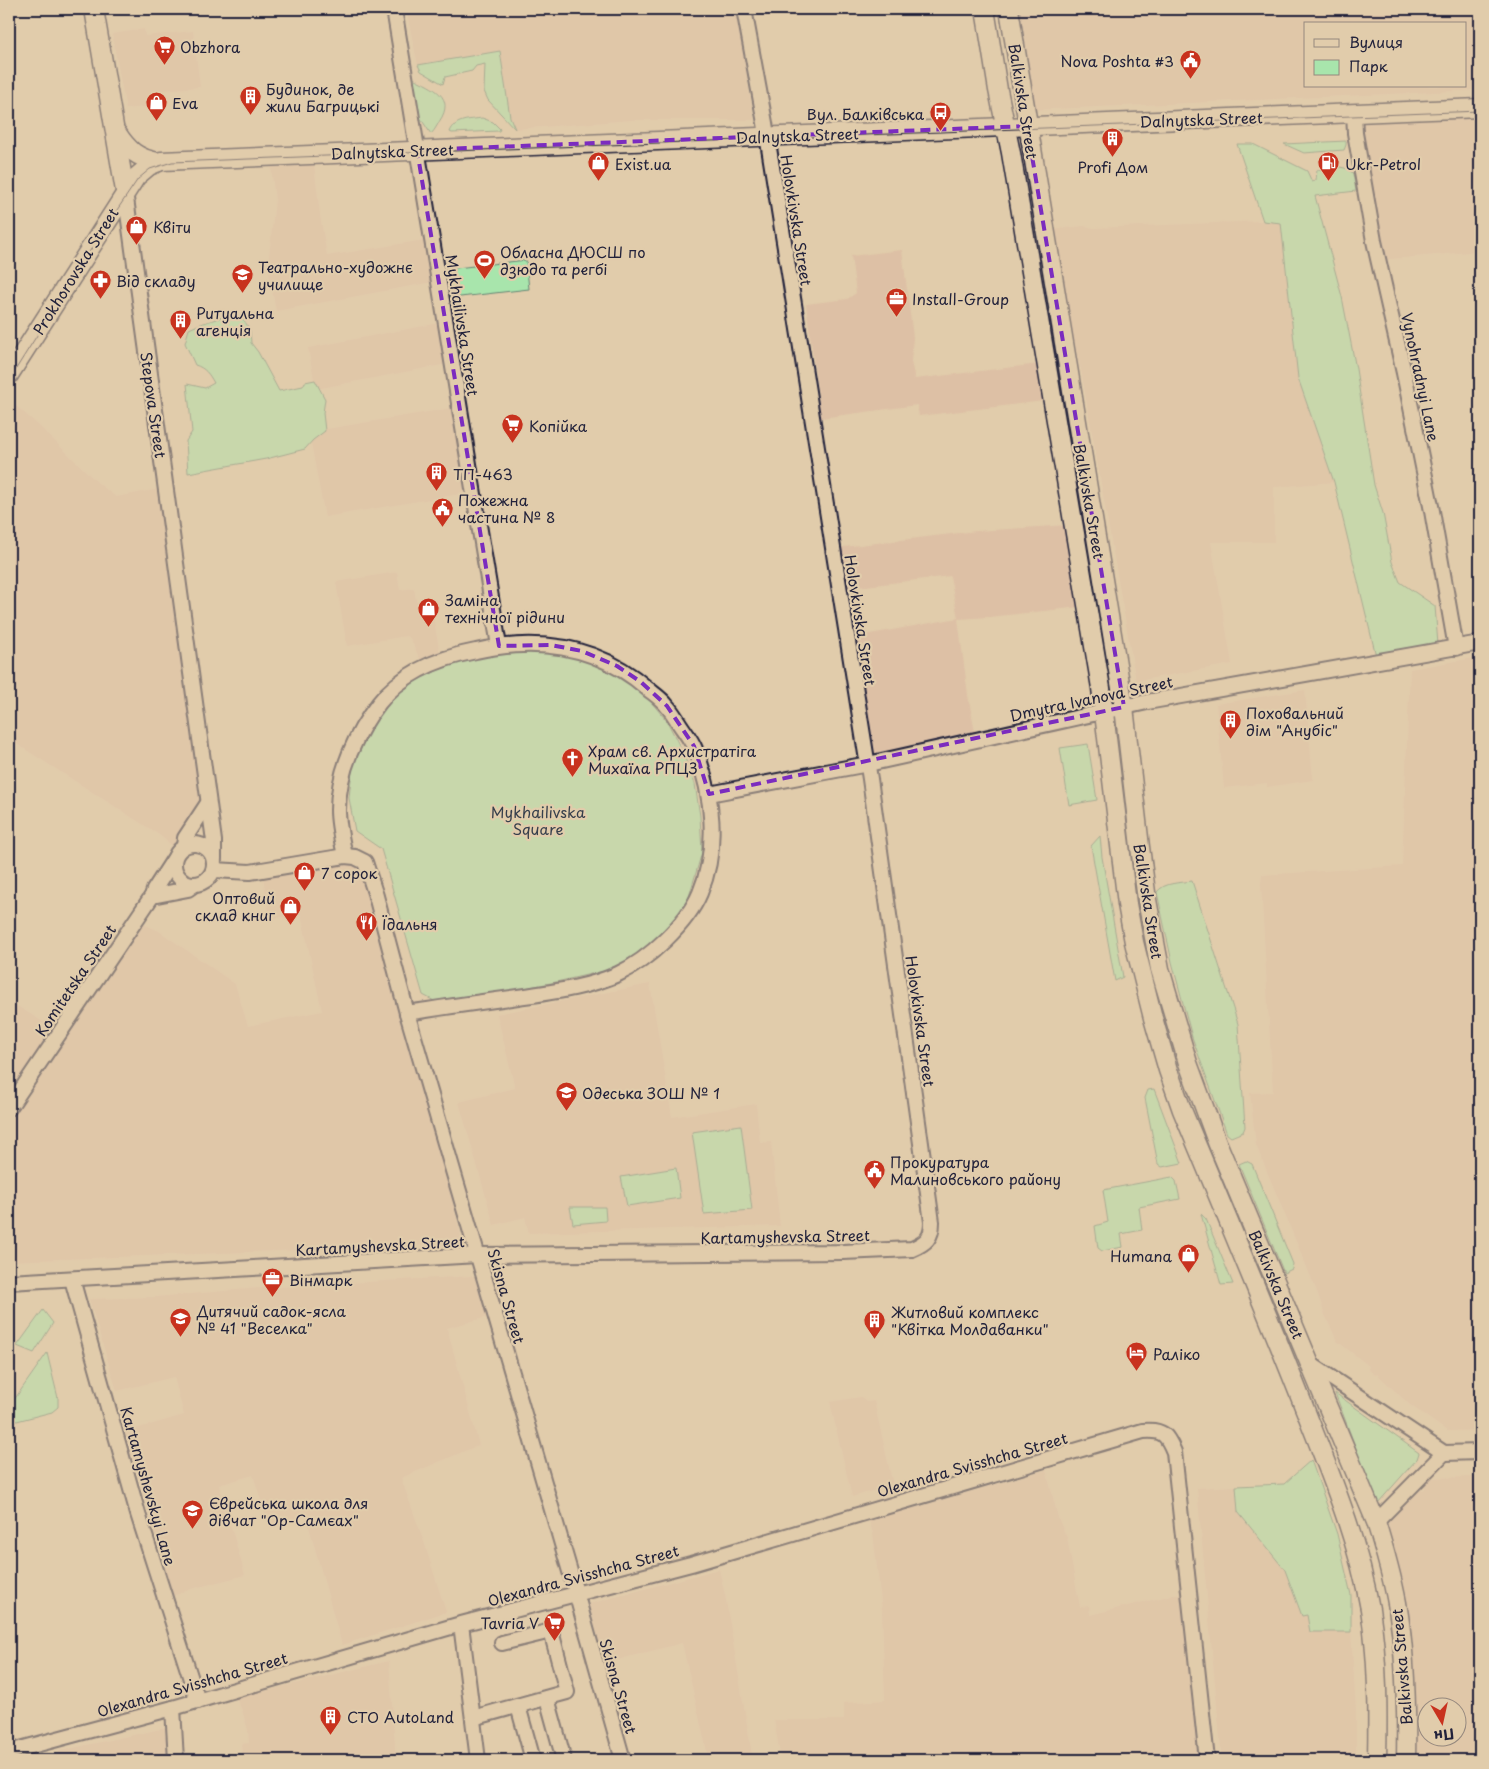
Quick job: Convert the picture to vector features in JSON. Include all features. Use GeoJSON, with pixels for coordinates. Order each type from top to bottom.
{"type":"FeatureCollection","features":[{"type":"Feature","properties":{"kind":"main road","name":"Stepova Street"},"geometry":{"type":"LineString","coordinates":[[94,9],[125,191]]}},
{"type":"Feature","properties":{"kind":"main road","name":"Balkivska Street"},"geometry":{"type":"LineString","coordinates":[[985,9],[1104,711],[1127,904],[1142,977],[1168,1070],[1182,1110],[1288,1367],[1343,1507],[1359,1560],[1370,1609],[1376,1657],[1377,1760]]}},
{"type":"Feature","properties":{"kind":"main road","name":"Balkivska Street"},"geometry":{"type":"LineString","coordinates":[[1009,9],[1124,707],[1147,900],[1160,969],[1188,1063],[1211,1126],[1376,1522],[1397,1604],[1407,1715],[1406,1760]]}},
{"type":"Feature","properties":{"kind":"main road","name":"Dalnytska Street"},"geometry":{"type":"LineString","coordinates":[[125,191],[142,171],[158,162],[178,160],[1480,108]]}},
{"type":"Feature","properties":{"kind":"main road"},"geometry":{"type":"LineString","coordinates":[[115,130],[123,142],[139,156],[158,162]]}},
{"type":"Feature","properties":{"kind":"main road","name":"Prokhorovska Street"},"geometry":{"type":"LineString","coordinates":[[9,375],[125,191]]}},
{"type":"Feature","properties":{"kind":"street","name":"Mykhailivska Street"},"geometry":{"type":"LineString","coordinates":[[394,9],[499,646]]}},
{"type":"Feature","properties":{"kind":"street","name":"Holovkivska Street"},"geometry":{"type":"LineString","coordinates":[[744,9],[767,136],[868,764],[932,1222],[930,1238]]}},
{"type":"Feature","properties":{"kind":"street","name":"Vynohradnyi Lane"},"geometry":{"type":"LineString","coordinates":[[1354,113],[1355,133],[1374,241],[1410,400],[1432,510],[1456,648]]}},
{"type":"Feature","properties":{"kind":"street","name":"Stepova Street"},"geometry":{"type":"LineString","coordinates":[[125,191],[215,850],[214,864]]}},
{"type":"Feature","properties":{"kind":"street","name":"Dmytra Ivanova Street"},"geometry":{"type":"LineString","coordinates":[[709,794],[868,764],[1124,707],[1480,643]]}},
{"type":"Feature","properties":{"kind":"street"},"geometry":{"type":"LineString","coordinates":[[214,864],[250,872],[345,856],[338,810],[345,766],[365,720],[384,696],[405,676],[456,655],[517,644],[551,645],[582,651],[617,666],[641,682],[668,706],[694,746],[709,794],[712,827],[709,862],[700,894],[681,924],[652,954],[618,974],[577,988],[407,1013]]}},
{"type":"Feature","properties":{"kind":"street"},"geometry":{"type":"LineString","coordinates":[[184,846],[185,838],[208,803]]}},
{"type":"Feature","properties":{"kind":"street"},"geometry":{"type":"LineString","coordinates":[[192,843],[208,848],[214,864],[207,880],[202,883],[185,882],[176,874],[174,859],[177,852],[184,846],[192,843]]}},
{"type":"Feature","properties":{"kind":"street","name":"Skisna Street"},"geometry":{"type":"LineString","coordinates":[[345,856],[355,857],[365,862],[376,896],[407,1013],[577,1594],[623,1760]]}},
{"type":"Feature","properties":{"kind":"street","name":"Komitetska Street"},"geometry":{"type":"LineString","coordinates":[[9,1108],[152,896],[174,859]]}},
{"type":"Feature","properties":{"kind":"street"},"geometry":{"type":"LineString","coordinates":[[152,896],[188,888],[194,884]]}},
{"type":"Feature","properties":{"kind":"street","name":"Kartamyshevska Street"},"geometry":{"type":"LineString","coordinates":[[9,1282],[478,1256],[853,1252],[912,1249],[922,1245],[930,1238]]}},
{"type":"Feature","properties":{"kind":"street","name":"Kartamyshevskyi Lane"},"geometry":{"type":"LineString","coordinates":[[72,1279],[138,1514],[198,1701]]}},
{"type":"Feature","properties":{"kind":"street"},"geometry":{"type":"LineString","coordinates":[[1309,1363],[1444,1453],[1480,1452]]}},
{"type":"Feature","properties":{"kind":"street","name":"Olexandra Svisshcha Street"},"geometry":{"type":"LineString","coordinates":[[9,1752],[198,1701],[461,1624],[691,1564],[1143,1431],[1154,1430],[1163,1433],[1170,1441],[1174,1452],[1206,1760]]}},
{"type":"Feature","properties":{"kind":"street"},"geometry":{"type":"LineString","coordinates":[[1376,1522],[1444,1453]]}},
{"type":"Feature","properties":{"kind":"street"},"geometry":{"type":"LineString","coordinates":[[461,1624],[478,1760]]}},
{"type":"Feature","properties":{"kind":"street"},"geometry":{"type":"LineString","coordinates":[[472,1718],[567,1692],[551,1631],[502,1644]]}},
{"type":"Feature","properties":{"kind":"street"},"geometry":{"type":"LineString","coordinates":[[547,1698],[564,1760]]}},
{"type":"Feature","properties":{"kind":"street"},"geometry":{"type":"LineString","coordinates":[[518,1706],[532,1760]]}},
{"type":"Feature","properties":{"kind":"street"},"geometry":{"type":"LineString","coordinates":[[173,1708],[176,1760]]}},
{"type":"Feature","properties":{"kind":"highlighted area"},"geometry":{"type":"Polygon","coordinates":[[[1027,126],[1124,707],[709,794],[694,746],[667,706],[641,682],[617,666],[582,651],[551,645],[499,646],[417,150],[1027,126]]]}},
{"type":"Feature","properties":{"kind":"shaded area"},"geometry":{"type":"Polygon","coordinates":[[[406,9],[736,9],[754,120],[632,120],[515,129],[510,117],[500,51],[418,65],[406,9]]]}},
{"type":"Feature","properties":{"kind":"shaded area"},"geometry":{"type":"Polygon","coordinates":[[[1015,9],[1480,9],[1480,90],[1030,110],[1015,9]]]}},
{"type":"Feature","properties":{"kind":"shaded area","name":"Obzhora"},"geometry":{"type":"Polygon","coordinates":[[[144,29],[145,36],[193,31],[200,87],[151,91],[153,106],[126,109],[112,34],[144,29]]]}},
{"type":"Feature","properties":{"kind":"shaded area"},"geometry":{"type":"Polygon","coordinates":[[[1480,112],[1480,251],[1380,260],[1355,116],[1480,112]]]}},
{"type":"Feature","properties":{"kind":"shaded area"},"geometry":{"type":"Polygon","coordinates":[[[313,156],[327,256],[430,239],[438,281],[276,311],[268,267],[275,200],[270,158],[313,156]]]}},
{"type":"Feature","properties":{"kind":"shaded area"},"geometry":{"type":"Polygon","coordinates":[[[1263,221],[1281,223],[1298,378],[1334,482],[1274,487],[1274,542],[1211,542],[1232,664],[1136,681],[1081,370],[1046,230],[1084,226],[1094,228],[1263,221]]]}},
{"type":"Feature","properties":{"kind":"shaded area"},"geometry":{"type":"Polygon","coordinates":[[[902,250],[913,337],[911,362],[915,379],[1039,364],[1044,401],[919,416],[917,405],[821,418],[806,304],[847,299],[856,293],[851,256],[902,250]]]}},
{"type":"Feature","properties":{"kind":"shaded area"},"geometry":{"type":"Polygon","coordinates":[[[445,322],[452,363],[316,389],[308,348],[445,322]]]}},
{"type":"Feature","properties":{"kind":"shaded area"},"geometry":{"type":"Polygon","coordinates":[[[9,400],[37,424],[98,483],[116,497],[164,488],[206,796],[174,847],[158,834],[9,739],[9,400]]]}},
{"type":"Feature","properties":{"kind":"shaded area"},"geometry":{"type":"Polygon","coordinates":[[[458,407],[471,492],[325,517],[309,432],[458,407]]]}},
{"type":"Feature","properties":{"kind":"shaded area"},"geometry":{"type":"Polygon","coordinates":[[[1069,525],[1080,607],[958,619],[976,738],[869,762],[848,638],[958,618],[950,576],[841,589],[835,548],[976,531],[1069,525]]]}},
{"type":"Feature","properties":{"kind":"shaded area"},"geometry":{"type":"Polygon","coordinates":[[[397,572],[400,590],[414,588],[416,601],[421,601],[423,611],[432,610],[440,654],[421,661],[410,638],[406,636],[347,646],[336,582],[397,572]]]}},
{"type":"Feature","properties":{"kind":"shaded area"},"geometry":{"type":"Polygon","coordinates":[[[1480,657],[1480,1430],[1447,1431],[1410,1405],[1377,1374],[1375,1375],[1368,1369],[1369,1366],[1337,1341],[1256,1145],[1250,1093],[1273,1092],[1262,875],[1402,866],[1410,669],[1480,657]]]}},
{"type":"Feature","properties":{"kind":"shaded area"},"geometry":{"type":"Polygon","coordinates":[[[1305,690],[1313,780],[1267,787],[1267,783],[1224,788],[1216,704],[1305,690]]]}},
{"type":"Feature","properties":{"kind":"shaded area"},"geometry":{"type":"Polygon","coordinates":[[[345,857],[364,863],[376,897],[463,1244],[9,1261],[9,1114],[139,922],[159,931],[235,984],[248,1026],[322,1011],[301,914],[270,919],[262,871],[345,857]]]}},
{"type":"Feature","properties":{"kind":"shaded area","name":"Одеська ЗОШ № 1"},"geometry":{"type":"Polygon","coordinates":[[[650,984],[672,1117],[756,1104],[760,1143],[771,1142],[780,1226],[529,1233],[525,1217],[494,1225],[459,1102],[515,1088],[497,1014],[650,984]]]}},
{"type":"Feature","properties":{"kind":"shaded area"},"geometry":{"type":"Polygon","coordinates":[[[9,1001],[58,1031],[9,1105],[9,1001]]]}},
{"type":"Feature","properties":{"kind":"shaded area"},"geometry":{"type":"Polygon","coordinates":[[[474,1276],[487,1317],[447,1328],[479,1445],[401,1478],[446,1612],[342,1645],[306,1516],[270,1528],[253,1475],[219,1485],[245,1575],[191,1589],[173,1596],[125,1432],[184,1415],[174,1377],[117,1391],[89,1299],[156,1297],[259,1288],[474,1276]]]}},
{"type":"Feature","properties":{"kind":"shaded area"},"geometry":{"type":"Polygon","coordinates":[[[861,1397],[868,1402],[874,1401],[893,1485],[852,1497],[830,1402],[861,1397]]]}},
{"type":"Feature","properties":{"kind":"shaded area"},"geometry":{"type":"Polygon","coordinates":[[[1046,1470],[1058,1518],[1067,1538],[1080,1607],[1089,1606],[1090,1615],[1173,1595],[1183,1595],[1200,1760],[781,1760],[774,1720],[844,1720],[844,1703],[885,1700],[882,1610],[873,1533],[869,1521],[1046,1470]]]}},
{"type":"Feature","properties":{"kind":"shaded area"},"geometry":{"type":"Polygon","coordinates":[[[1480,1477],[1480,1760],[1412,1760],[1404,1605],[1388,1522],[1415,1491],[1425,1489],[1425,1478],[1480,1477]]]}},
{"type":"Feature","properties":{"kind":"shaded area"},"geometry":{"type":"Polygon","coordinates":[[[1236,1486],[1238,1512],[1285,1570],[1302,1616],[1307,1614],[1310,1632],[1351,1632],[1356,1711],[1356,1760],[1222,1760],[1197,1488],[1236,1486]]]}},
{"type":"Feature","properties":{"kind":"shaded area"},"geometry":{"type":"Polygon","coordinates":[[[719,1569],[753,1760],[709,1760],[682,1643],[605,1663],[589,1604],[719,1569]]]}},
{"type":"Feature","properties":{"kind":"shaded area"},"geometry":{"type":"Polygon","coordinates":[[[389,1661],[396,1760],[243,1760],[241,1744],[249,1743],[248,1730],[236,1698],[389,1661]]]}},
{"type":"Feature","properties":{"kind":"shaded area"},"geometry":{"type":"Polygon","coordinates":[[[175,1726],[176,1760],[61,1760],[59,1751],[175,1726]]]}},
{"type":"Feature","properties":{"kind":"green space"},"geometry":{"type":"Polygon","coordinates":[[[500,51],[510,117],[515,129],[488,100],[484,91],[485,64],[476,66],[472,71],[445,77],[443,84],[421,71],[418,65],[500,51]]]}},
{"type":"Feature","properties":{"kind":"green space"},"geometry":{"type":"Polygon","coordinates":[[[411,77],[437,92],[445,102],[442,117],[431,134],[419,116],[411,77]]]}},
{"type":"Feature","properties":{"kind":"green space"},"geometry":{"type":"Polygon","coordinates":[[[482,118],[493,122],[500,129],[499,131],[450,132],[459,122],[482,118]]]}},
{"type":"Feature","properties":{"kind":"green space"},"geometry":{"type":"Polygon","coordinates":[[[1346,141],[1344,150],[1304,153],[1284,144],[1346,141]]]}},
{"type":"Feature","properties":{"kind":"green space"},"geometry":{"type":"Polygon","coordinates":[[[1237,144],[1253,144],[1307,171],[1312,182],[1316,180],[1317,170],[1340,167],[1349,169],[1353,174],[1356,191],[1315,196],[1342,297],[1356,369],[1374,485],[1383,513],[1392,562],[1400,582],[1435,606],[1438,645],[1376,656],[1334,482],[1298,378],[1281,223],[1263,221],[1237,144]]]}},
{"type":"Feature","properties":{"kind":"green space","name":"Обласна ДЮСШ по дзюдо та регбі"},"geometry":{"type":"Polygon","coordinates":[[[526,260],[529,289],[443,299],[439,270],[526,260]]]}},
{"type":"Feature","properties":{"kind":"green space"},"geometry":{"type":"Polygon","coordinates":[[[228,315],[236,315],[244,320],[250,330],[251,343],[258,352],[279,391],[303,386],[305,382],[315,380],[325,399],[323,413],[325,431],[305,449],[266,459],[188,473],[186,441],[192,432],[187,384],[205,388],[214,383],[206,372],[195,365],[185,343],[189,329],[228,315]]]}},
{"type":"Feature","properties":{"kind":"green space","name":"Mykhailivska Square"},"geometry":{"type":"Polygon","coordinates":[[[537,649],[565,654],[593,663],[620,676],[646,696],[667,721],[683,753],[695,784],[700,816],[702,852],[688,900],[668,934],[630,965],[556,982],[440,1004],[423,995],[381,849],[355,831],[349,798],[352,770],[363,739],[381,709],[404,687],[467,656],[537,649]]]}},
{"type":"Feature","properties":{"kind":"green space"},"geometry":{"type":"Polygon","coordinates":[[[1088,744],[1097,800],[1069,805],[1060,748],[1088,744]]]}},
{"type":"Feature","properties":{"kind":"green space"},"geometry":{"type":"Polygon","coordinates":[[[1100,836],[1123,977],[1115,981],[1091,846],[1100,836]]]}},
{"type":"Feature","properties":{"kind":"green space"},"geometry":{"type":"Polygon","coordinates":[[[1192,881],[1238,1024],[1245,1127],[1243,1132],[1231,1137],[1227,1134],[1192,1037],[1172,962],[1157,892],[1164,886],[1192,881]]]}},
{"type":"Feature","properties":{"kind":"green space"},"geometry":{"type":"Polygon","coordinates":[[[1154,1089],[1182,1163],[1162,1167],[1158,1164],[1145,1098],[1148,1090],[1154,1089]]]}},
{"type":"Feature","properties":{"kind":"green space"},"geometry":{"type":"Polygon","coordinates":[[[741,1125],[752,1210],[704,1214],[692,1132],[741,1125]]]}},
{"type":"Feature","properties":{"kind":"green space"},"geometry":{"type":"Polygon","coordinates":[[[1246,1161],[1252,1164],[1293,1264],[1292,1269],[1284,1273],[1239,1164],[1246,1161]]]}},
{"type":"Feature","properties":{"kind":"green space"},"geometry":{"type":"Polygon","coordinates":[[[676,1168],[680,1198],[627,1206],[621,1177],[676,1168]]]}},
{"type":"Feature","properties":{"kind":"green space"},"geometry":{"type":"Polygon","coordinates":[[[1172,1177],[1176,1181],[1180,1199],[1139,1207],[1142,1230],[1121,1234],[1123,1247],[1102,1251],[1098,1248],[1095,1226],[1108,1222],[1103,1190],[1172,1177]]]}},
{"type":"Feature","properties":{"kind":"green space"},"geometry":{"type":"Polygon","coordinates":[[[570,1207],[605,1207],[606,1221],[573,1224],[570,1207]]]}},
{"type":"Feature","properties":{"kind":"green space"},"geometry":{"type":"Polygon","coordinates":[[[1201,1214],[1206,1219],[1233,1284],[1221,1285],[1201,1214]]]}},
{"type":"Feature","properties":{"kind":"green space"},"geometry":{"type":"Polygon","coordinates":[[[43,1310],[53,1323],[34,1353],[17,1346],[43,1310]]]}},
{"type":"Feature","properties":{"kind":"green space"},"geometry":{"type":"Polygon","coordinates":[[[47,1353],[58,1398],[58,1407],[52,1412],[9,1423],[9,1407],[47,1353]]]}},
{"type":"Feature","properties":{"kind":"green space"},"geometry":{"type":"Polygon","coordinates":[[[1335,1393],[1419,1453],[1417,1459],[1377,1504],[1335,1393]]]}},
{"type":"Feature","properties":{"kind":"green space"},"geometry":{"type":"Polygon","coordinates":[[[1311,1460],[1337,1534],[1351,1595],[1351,1632],[1310,1632],[1307,1615],[1302,1616],[1285,1570],[1238,1512],[1236,1486],[1284,1484],[1311,1460]]]}},
{"type":"Feature","properties":{"kind":"tram line"},"geometry":{"type":"LineString","coordinates":[[9,380],[98,238],[138,179],[150,169],[172,162],[1480,111]]}},
{"type":"Feature","properties":{"kind":"place","name":"Obzhora"},"geometry":{"type":"Point","coordinates":[164,65]}},
{"type":"Feature","properties":{"kind":"place","name":"Nova Poshta #3"},"geometry":{"type":"Point","coordinates":[1190,79]}},
{"type":"Feature","properties":{"kind":"place","name":"Будинок, де жили Багрицькі"},"geometry":{"type":"Point","coordinates":[250,116]}},
{"type":"Feature","properties":{"kind":"place","name":"Eva"},"geometry":{"type":"Point","coordinates":[156,121]}},
{"type":"Feature","properties":{"kind":"place","name":"Вул. Балківська"},"geometry":{"type":"Point","coordinates":[940,132]}},
{"type":"Feature","properties":{"kind":"place","name":"Profi Дом"},"geometry":{"type":"Point","coordinates":[1113,157]}},
{"type":"Feature","properties":{"kind":"place","name":"Exist.ua"},"geometry":{"type":"Point","coordinates":[599,182]}},
{"type":"Feature","properties":{"kind":"place","name":"Ukr-Petrol"},"geometry":{"type":"Point","coordinates":[1329,182]}},
{"type":"Feature","properties":{"kind":"place","name":"Квіти"},"geometry":{"type":"Point","coordinates":[137,245]}},
{"type":"Feature","properties":{"kind":"place","name":"Обласна ДЮСШ по дзюдо та регбі"},"geometry":{"type":"Point","coordinates":[484,279]}},
{"type":"Feature","properties":{"kind":"place","name":"Театрально-художнє училище"},"geometry":{"type":"Point","coordinates":[242,294]}},
{"type":"Feature","properties":{"kind":"place","name":"Від складу"},"geometry":{"type":"Point","coordinates":[100,299]}},
{"type":"Feature","properties":{"kind":"place","name":"Install-Group"},"geometry":{"type":"Point","coordinates":[896,317]}},
{"type":"Feature","properties":{"kind":"place","name":"Ритуальна агенція"},"geometry":{"type":"Point","coordinates":[180,340]}},
{"type":"Feature","properties":{"kind":"place","name":"Копійка"},"geometry":{"type":"Point","coordinates":[513,444]}},
{"type":"Feature","properties":{"kind":"place","name":"ТП-463"},"geometry":{"type":"Point","coordinates":[437,492]}},
{"type":"Feature","properties":{"kind":"place","name":"Пожежна частина № 8"},"geometry":{"type":"Point","coordinates":[442,527]}},
{"type":"Feature","properties":{"kind":"place","name":"Заміна технічної рідини"},"geometry":{"type":"Point","coordinates":[429,627]}},
{"type":"Feature","properties":{"kind":"place","name":"Поховальний дім \"Анубіс\""},"geometry":{"type":"Point","coordinates":[1230,740]}},
{"type":"Feature","properties":{"kind":"place","name":"Храм св. Архистратіга Михаїла РПЦЗ"},"geometry":{"type":"Point","coordinates":[572,778]}},
{"type":"Feature","properties":{"kind":"place","name":"7 сорок"},"geometry":{"type":"Point","coordinates":[305,891]}},
{"type":"Feature","properties":{"kind":"place","name":"Оптовий склад книг"},"geometry":{"type":"Point","coordinates":[291,925]}},
{"type":"Feature","properties":{"kind":"place","name":"Їдальня"},"geometry":{"type":"Point","coordinates":[366,942]}},
{"type":"Feature","properties":{"kind":"place","name":"Одеська ЗОШ № 1"},"geometry":{"type":"Point","coordinates":[566,1111]}},
{"type":"Feature","properties":{"kind":"place","name":"Прокуратура Малиновського району"},"geometry":{"type":"Point","coordinates":[874,1189]}},
{"type":"Feature","properties":{"kind":"place","name":"Humana"},"geometry":{"type":"Point","coordinates":[1188,1274]}},
{"type":"Feature","properties":{"kind":"place","name":"Вінмарк"},"geometry":{"type":"Point","coordinates":[273,1298]}},
{"type":"Feature","properties":{"kind":"place","name":"Дитячий садок-ясла № 41 \"Веселка\""},"geometry":{"type":"Point","coordinates":[181,1338]}},
{"type":"Feature","properties":{"kind":"place","name":"Житловий комплекс \"Квітка Молдаванки\""},"geometry":{"type":"Point","coordinates":[875,1339]}},
{"type":"Feature","properties":{"kind":"place","name":"Раліко"},"geometry":{"type":"Point","coordinates":[1137,1372]}},
{"type":"Feature","properties":{"kind":"place","name":"Єврейська школа для дівчат \"Ор-Самєах\""},"geometry":{"type":"Point","coordinates":[193,1530]}},
{"type":"Feature","properties":{"kind":"place","name":"Tavria V"},"geometry":{"type":"Point","coordinates":[555,1641]}},
{"type":"Feature","properties":{"kind":"place","name":"СТО AutoLand"},"geometry":{"type":"Point","coordinates":[331,1735]}}]}
